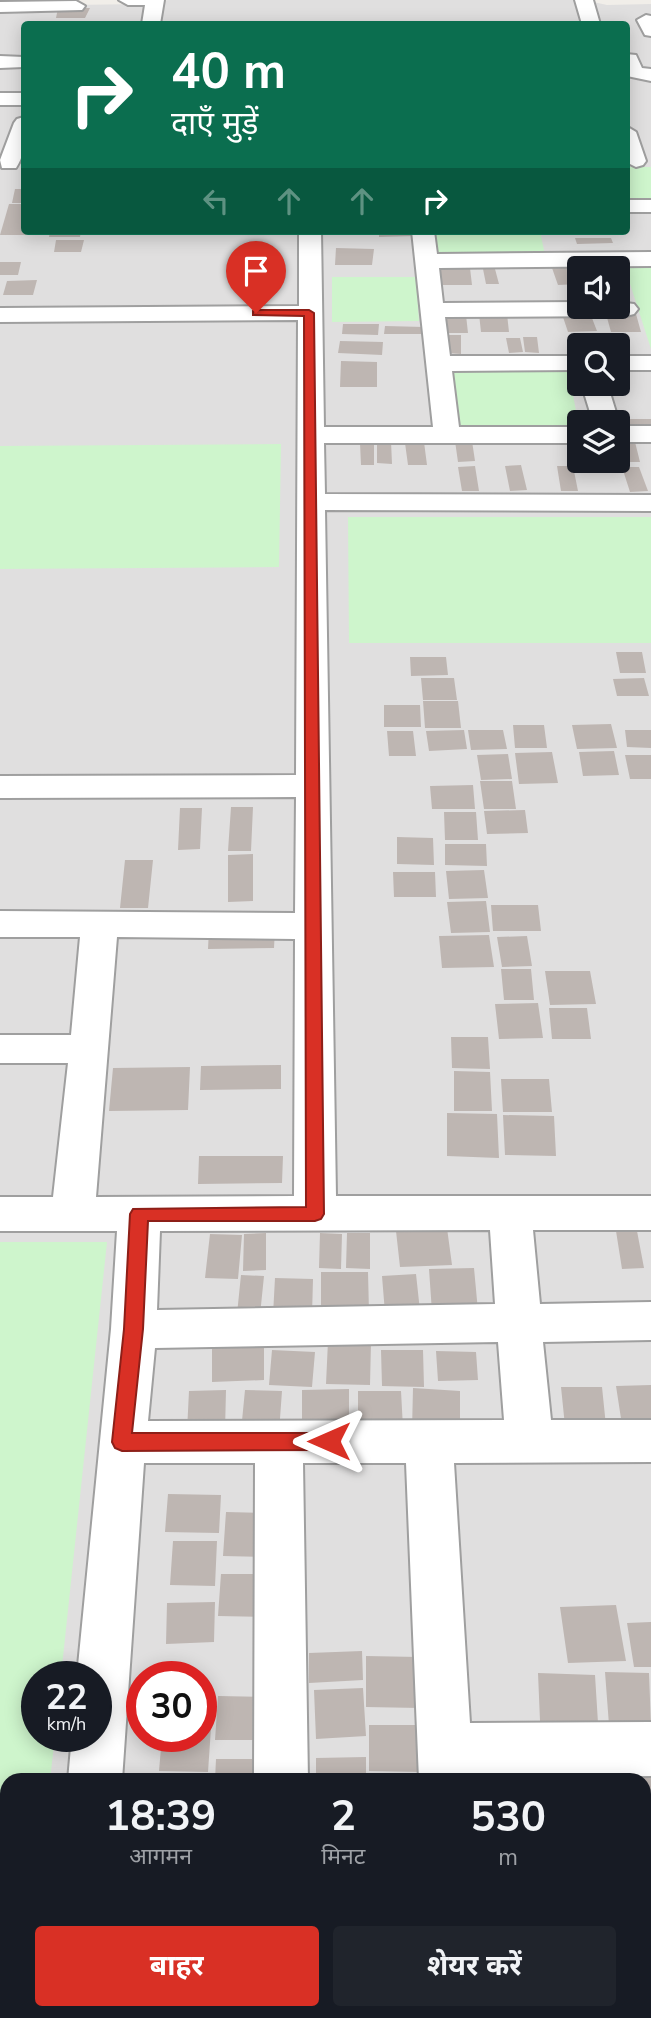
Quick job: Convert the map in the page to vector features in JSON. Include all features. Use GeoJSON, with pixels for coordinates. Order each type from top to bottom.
{"type":"FeatureCollection","features":[{"type":"Feature","properties":{"kind":"street"},"geometry":{"type":"LineString","coordinates":[[0,0],[17,0]]}},
{"type":"Feature","properties":{"kind":"street"},"geometry":{"type":"LineString","coordinates":[[128,0],[155,0],[152,21]]}},
{"type":"Feature","properties":{"kind":"street"},"geometry":{"type":"LineString","coordinates":[[583,0],[601,21]]}},
{"type":"Feature","properties":{"kind":"street"},"geometry":{"type":"LineString","coordinates":[[0,6],[76,6]]}},
{"type":"Feature","properties":{"kind":"street"},"geometry":{"type":"LineString","coordinates":[[630,58],[651,59]]}},
{"type":"Feature","properties":{"kind":"street"},"geometry":{"type":"LineString","coordinates":[[0,62],[21,62]]}},
{"type":"Feature","properties":{"kind":"street"},"geometry":{"type":"LineString","coordinates":[[630,63],[634,72],[651,75]]}},
{"type":"Feature","properties":{"kind":"street"},"geometry":{"type":"LineString","coordinates":[[0,75],[21,75]]}},
{"type":"Feature","properties":{"kind":"street"},"geometry":{"type":"LineString","coordinates":[[0,91],[21,91]]}},
{"type":"Feature","properties":{"kind":"street"},"geometry":{"type":"LineString","coordinates":[[0,99],[21,99]]}},
{"type":"Feature","properties":{"kind":"street"},"geometry":{"type":"LineString","coordinates":[[11,164],[21,133]]}},
{"type":"Feature","properties":{"kind":"street"},"geometry":{"type":"LineString","coordinates":[[630,142],[638,161]]}},
{"type":"Feature","properties":{"kind":"street"},"geometry":{"type":"LineString","coordinates":[[630,206],[651,206]]}},
{"type":"Feature","properties":{"kind":"street"},"geometry":{"type":"LineString","coordinates":[[310,235],[315,1214]]}},
{"type":"Feature","properties":{"kind":"street"},"geometry":{"type":"LineString","coordinates":[[423,235],[447,435]]}},
{"type":"Feature","properties":{"kind":"street"},"geometry":{"type":"LineString","coordinates":[[426,261],[570,250],[651,260]]}},
{"type":"Feature","properties":{"kind":"street"},"geometry":{"type":"LineString","coordinates":[[432,310],[567,309]]}},
{"type":"Feature","properties":{"kind":"street"},"geometry":{"type":"LineString","coordinates":[[0,314],[309,313]]}},
{"type":"Feature","properties":{"kind":"street"},"geometry":{"type":"LineString","coordinates":[[439,364],[567,363]]}},
{"type":"Feature","properties":{"kind":"street"},"geometry":{"type":"LineString","coordinates":[[630,363],[651,363]]}},
{"type":"Feature","properties":{"kind":"street"},"geometry":{"type":"LineString","coordinates":[[630,434],[651,434]]}},
{"type":"Feature","properties":{"kind":"street"},"geometry":{"type":"LineString","coordinates":[[310,435],[567,435]]}},
{"type":"Feature","properties":{"kind":"street"},"geometry":{"type":"LineString","coordinates":[[310,502],[651,503]]}},
{"type":"Feature","properties":{"kind":"street"},"geometry":{"type":"LineString","coordinates":[[0,787],[312,786]]}},
{"type":"Feature","properties":{"kind":"street"},"geometry":{"type":"LineString","coordinates":[[0,924],[313,926]]}},
{"type":"Feature","properties":{"kind":"street"},"geometry":{"type":"LineString","coordinates":[[71,1214],[77,1183],[100,925]]}},
{"type":"Feature","properties":{"kind":"street"},"geometry":{"type":"LineString","coordinates":[[0,1049],[88,1049]]}},
{"type":"Feature","properties":{"kind":"street"},"geometry":{"type":"LineString","coordinates":[[0,1214],[651,1213]]}},
{"type":"Feature","properties":{"kind":"street"},"geometry":{"type":"LineString","coordinates":[[96,1773],[122,1442],[134,1329],[139,1214]]}},
{"type":"Feature","properties":{"kind":"street"},"geometry":{"type":"LineString","coordinates":[[510,1214],[529,1440]]}},
{"type":"Feature","properties":{"kind":"street"},"geometry":{"type":"LineString","coordinates":[[134,1329],[651,1321]]}},
{"type":"Feature","properties":{"kind":"street"},"geometry":{"type":"LineString","coordinates":[[429,1441],[445,1765],[651,1749]]}},
{"type":"Feature","properties":{"kind":"street"},"geometry":{"type":"LineString","coordinates":[[122,1442],[651,1441]]}},
{"type":"Feature","properties":{"kind":"street"},"geometry":{"type":"LineString","coordinates":[[279,1442],[281,1773]]}},
{"type":"Feature","properties":{"kind":"shaded area"},"geometry":{"type":"Polygon","coordinates":[[[169,0],[584,0],[607,5],[651,4],[651,1773],[0,1773],[0,6],[143,4],[169,0]]]}},
{"type":"Feature","properties":{"kind":"green space"},"geometry":{"type":"Polygon","coordinates":[[[630,167],[651,167],[651,200],[630,200],[630,167]]]}},
{"type":"Feature","properties":{"kind":"green space"},"geometry":{"type":"Polygon","coordinates":[[[434,235],[541,235],[545,255],[437,256],[434,235]]]}},
{"type":"Feature","properties":{"kind":"green space"},"geometry":{"type":"Polygon","coordinates":[[[630,259],[651,259],[651,349],[630,284],[630,259]]]}},
{"type":"Feature","properties":{"kind":"green space"},"geometry":{"type":"Polygon","coordinates":[[[332,277],[416,277],[419,321],[332,322],[332,277]]]}},
{"type":"Feature","properties":{"kind":"green space"},"geometry":{"type":"Polygon","coordinates":[[[567,368],[567,396],[573,396],[576,410],[567,410],[567,427],[456,428],[449,369],[567,368]]]}},
{"type":"Feature","properties":{"kind":"green space"},"geometry":{"type":"Polygon","coordinates":[[[281,444],[279,567],[0,569],[0,446],[281,444]]]}},
{"type":"Feature","properties":{"kind":"green space"},"geometry":{"type":"Polygon","coordinates":[[[348,517],[651,517],[651,643],[349,643],[348,517]]]}},
{"type":"Feature","properties":{"kind":"green space"},"geometry":{"type":"Polygon","coordinates":[[[0,1242],[107,1242],[63,1661],[21,1661],[21,1752],[53,1752],[51,1773],[0,1773],[0,1242]]]}},
{"type":"Feature","properties":{"kind":"building"},"geometry":{"type":"Polygon","coordinates":[[[58,8],[90,8],[85,18],[56,18],[58,8]]]}},
{"type":"Feature","properties":{"kind":"building"},"geometry":{"type":"Polygon","coordinates":[[[15,189],[21,189],[21,203],[12,203],[15,189]]]}},
{"type":"Feature","properties":{"kind":"building"},"geometry":{"type":"Polygon","coordinates":[[[9,204],[21,204],[21,235],[0,235],[9,204]]]}},
{"type":"Feature","properties":{"kind":"building"},"geometry":{"type":"Polygon","coordinates":[[[49,235],[80,235],[80,237],[49,235]]]}},
{"type":"Feature","properties":{"kind":"building"},"geometry":{"type":"Polygon","coordinates":[[[379,235],[415,236],[379,237],[379,235]]]}},
{"type":"Feature","properties":{"kind":"building"},"geometry":{"type":"Polygon","coordinates":[[[575,238],[611,238],[613,243],[577,244],[575,238]]]}},
{"type":"Feature","properties":{"kind":"building"},"geometry":{"type":"Polygon","coordinates":[[[56,240],[84,240],[81,252],[54,252],[56,240]]]}},
{"type":"Feature","properties":{"kind":"building"},"geometry":{"type":"Polygon","coordinates":[[[336,248],[374,249],[372,265],[335,265],[336,248]]]}},
{"type":"Feature","properties":{"kind":"building"},"geometry":{"type":"Polygon","coordinates":[[[0,262],[21,262],[18,275],[0,275],[0,262]]]}},
{"type":"Feature","properties":{"kind":"building"},"geometry":{"type":"Polygon","coordinates":[[[470,268],[472,285],[439,285],[437,269],[470,268]]]}},
{"type":"Feature","properties":{"kind":"building"},"geometry":{"type":"Polygon","coordinates":[[[552,268],[567,268],[567,285],[558,285],[552,268]]]}},
{"type":"Feature","properties":{"kind":"building"},"geometry":{"type":"Polygon","coordinates":[[[483,269],[495,269],[499,284],[486,284],[483,269]]]}},
{"type":"Feature","properties":{"kind":"building"},"geometry":{"type":"Polygon","coordinates":[[[37,280],[33,295],[3,295],[7,281],[37,280]]]}},
{"type":"Feature","properties":{"kind":"building"},"geometry":{"type":"Polygon","coordinates":[[[479,314],[507,314],[509,332],[481,332],[479,314]]]}},
{"type":"Feature","properties":{"kind":"building"},"geometry":{"type":"Polygon","coordinates":[[[562,314],[567,314],[567,319],[592,319],[597,331],[568,332],[562,314]]]}},
{"type":"Feature","properties":{"kind":"building"},"geometry":{"type":"Polygon","coordinates":[[[630,314],[636,314],[641,332],[611,332],[607,319],[630,319],[630,314]]]}},
{"type":"Feature","properties":{"kind":"building"},"geometry":{"type":"Polygon","coordinates":[[[446,315],[466,315],[468,333],[448,333],[446,315]]]}},
{"type":"Feature","properties":{"kind":"building"},"geometry":{"type":"Polygon","coordinates":[[[343,324],[379,324],[378,335],[342,334],[343,324]]]}},
{"type":"Feature","properties":{"kind":"building"},"geometry":{"type":"Polygon","coordinates":[[[385,326],[424,327],[424,334],[384,334],[385,326]]]}},
{"type":"Feature","properties":{"kind":"building"},"geometry":{"type":"Polygon","coordinates":[[[447,335],[461,335],[461,354],[447,353],[447,335]]]}},
{"type":"Feature","properties":{"kind":"building"},"geometry":{"type":"Polygon","coordinates":[[[523,337],[537,337],[539,353],[525,352],[523,337]]]}},
{"type":"Feature","properties":{"kind":"building"},"geometry":{"type":"Polygon","coordinates":[[[506,338],[520,338],[523,352],[509,353],[506,338]]]}},
{"type":"Feature","properties":{"kind":"building"},"geometry":{"type":"Polygon","coordinates":[[[340,341],[383,342],[382,355],[338,353],[340,341]]]}},
{"type":"Feature","properties":{"kind":"building"},"geometry":{"type":"Polygon","coordinates":[[[341,361],[377,362],[377,387],[340,387],[341,361]]]}},
{"type":"Feature","properties":{"kind":"building"},"geometry":{"type":"Polygon","coordinates":[[[630,419],[651,419],[651,427],[630,428],[630,419]]]}},
{"type":"Feature","properties":{"kind":"building"},"geometry":{"type":"Polygon","coordinates":[[[377,441],[391,441],[392,464],[377,463],[377,441]]]}},
{"type":"Feature","properties":{"kind":"building"},"geometry":{"type":"Polygon","coordinates":[[[455,441],[472,441],[475,461],[458,462],[455,441]]]}},
{"type":"Feature","properties":{"kind":"building"},"geometry":{"type":"Polygon","coordinates":[[[424,442],[427,465],[408,465],[405,443],[424,442]]]}},
{"type":"Feature","properties":{"kind":"building"},"geometry":{"type":"Polygon","coordinates":[[[630,442],[635,442],[640,462],[630,462],[630,442]]]}},
{"type":"Feature","properties":{"kind":"building"},"geometry":{"type":"Polygon","coordinates":[[[360,443],[374,443],[374,465],[361,465],[360,443]]]}},
{"type":"Feature","properties":{"kind":"building"},"geometry":{"type":"Polygon","coordinates":[[[521,465],[527,490],[510,491],[505,466],[521,465]]]}},
{"type":"Feature","properties":{"kind":"building"},"geometry":{"type":"Polygon","coordinates":[[[475,466],[479,491],[462,491],[458,467],[475,466]]]}},
{"type":"Feature","properties":{"kind":"building"},"geometry":{"type":"Polygon","coordinates":[[[557,466],[567,466],[567,473],[574,473],[578,491],[561,491],[557,466]]]}},
{"type":"Feature","properties":{"kind":"building"},"geometry":{"type":"Polygon","coordinates":[[[630,467],[639,467],[648,491],[630,492],[624,473],[630,473],[630,467]]]}},
{"type":"Feature","properties":{"kind":"building"},"geometry":{"type":"Polygon","coordinates":[[[616,652],[642,652],[646,673],[620,673],[616,652]]]}},
{"type":"Feature","properties":{"kind":"building"},"geometry":{"type":"Polygon","coordinates":[[[410,657],[446,657],[448,675],[411,676],[410,657]]]}},
{"type":"Feature","properties":{"kind":"building"},"geometry":{"type":"Polygon","coordinates":[[[421,678],[454,678],[457,700],[423,700],[421,678]]]}},
{"type":"Feature","properties":{"kind":"building"},"geometry":{"type":"Polygon","coordinates":[[[644,678],[649,696],[617,696],[613,679],[644,678]]]}},
{"type":"Feature","properties":{"kind":"building"},"geometry":{"type":"Polygon","coordinates":[[[423,701],[458,701],[461,728],[425,728],[423,701]]]}},
{"type":"Feature","properties":{"kind":"building"},"geometry":{"type":"Polygon","coordinates":[[[384,705],[420,705],[421,727],[384,727],[384,705]]]}},
{"type":"Feature","properties":{"kind":"building"},"geometry":{"type":"Polygon","coordinates":[[[611,724],[617,748],[577,749],[572,725],[611,724]]]}},
{"type":"Feature","properties":{"kind":"building"},"geometry":{"type":"Polygon","coordinates":[[[513,725],[544,725],[547,748],[515,748],[513,725]]]}},
{"type":"Feature","properties":{"kind":"building"},"geometry":{"type":"Polygon","coordinates":[[[464,730],[467,749],[429,751],[426,731],[464,730]]]}},
{"type":"Feature","properties":{"kind":"building"},"geometry":{"type":"Polygon","coordinates":[[[468,730],[503,730],[507,749],[471,750],[468,730]]]}},
{"type":"Feature","properties":{"kind":"building"},"geometry":{"type":"Polygon","coordinates":[[[625,730],[651,730],[651,748],[627,747],[625,730]]]}},
{"type":"Feature","properties":{"kind":"building"},"geometry":{"type":"Polygon","coordinates":[[[387,731],[413,731],[416,756],[389,756],[387,731]]]}},
{"type":"Feature","properties":{"kind":"building"},"geometry":{"type":"Polygon","coordinates":[[[614,751],[619,775],[583,776],[579,752],[614,751]]]}},
{"type":"Feature","properties":{"kind":"building"},"geometry":{"type":"Polygon","coordinates":[[[552,752],[558,783],[519,784],[515,753],[552,752]]]}},
{"type":"Feature","properties":{"kind":"building"},"geometry":{"type":"Polygon","coordinates":[[[508,754],[512,779],[481,780],[477,755],[508,754]]]}},
{"type":"Feature","properties":{"kind":"building"},"geometry":{"type":"Polygon","coordinates":[[[625,755],[651,755],[651,779],[630,779],[625,755]]]}},
{"type":"Feature","properties":{"kind":"building"},"geometry":{"type":"Polygon","coordinates":[[[480,781],[512,781],[516,809],[484,809],[480,781]]]}},
{"type":"Feature","properties":{"kind":"building"},"geometry":{"type":"Polygon","coordinates":[[[473,785],[475,809],[432,809],[430,786],[473,785]]]}},
{"type":"Feature","properties":{"kind":"building"},"geometry":{"type":"Polygon","coordinates":[[[231,807],[253,807],[251,851],[228,851],[231,807]]]}},
{"type":"Feature","properties":{"kind":"building"},"geometry":{"type":"Polygon","coordinates":[[[180,808],[202,808],[200,849],[178,850],[180,808]]]}},
{"type":"Feature","properties":{"kind":"building"},"geometry":{"type":"Polygon","coordinates":[[[525,810],[528,833],[487,834],[484,811],[525,810]]]}},
{"type":"Feature","properties":{"kind":"building"},"geometry":{"type":"Polygon","coordinates":[[[444,812],[476,812],[478,840],[445,840],[444,812]]]}},
{"type":"Feature","properties":{"kind":"building"},"geometry":{"type":"Polygon","coordinates":[[[397,837],[433,838],[434,865],[397,864],[397,837]]]}},
{"type":"Feature","properties":{"kind":"building"},"geometry":{"type":"Polygon","coordinates":[[[445,844],[486,844],[487,866],[445,865],[445,844]]]}},
{"type":"Feature","properties":{"kind":"building"},"geometry":{"type":"Polygon","coordinates":[[[253,854],[253,901],[228,902],[228,855],[253,854]]]}},
{"type":"Feature","properties":{"kind":"building"},"geometry":{"type":"Polygon","coordinates":[[[125,860],[153,860],[148,908],[120,908],[125,860]]]}},
{"type":"Feature","properties":{"kind":"building"},"geometry":{"type":"Polygon","coordinates":[[[484,870],[488,898],[449,899],[446,871],[484,870]]]}},
{"type":"Feature","properties":{"kind":"building"},"geometry":{"type":"Polygon","coordinates":[[[393,872],[435,872],[436,897],[394,897],[393,872]]]}},
{"type":"Feature","properties":{"kind":"building"},"geometry":{"type":"Polygon","coordinates":[[[486,901],[490,932],[451,933],[447,902],[486,901]]]}},
{"type":"Feature","properties":{"kind":"building"},"geometry":{"type":"Polygon","coordinates":[[[491,905],[538,905],[541,931],[493,931],[491,905]]]}},
{"type":"Feature","properties":{"kind":"building"},"geometry":{"type":"Polygon","coordinates":[[[209,929],[275,929],[274,948],[208,949],[209,929]]]}},
{"type":"Feature","properties":{"kind":"building"},"geometry":{"type":"Polygon","coordinates":[[[489,935],[494,967],[442,968],[439,936],[489,935]]]}},
{"type":"Feature","properties":{"kind":"building"},"geometry":{"type":"Polygon","coordinates":[[[527,936],[532,966],[502,967],[497,937],[527,936]]]}},
{"type":"Feature","properties":{"kind":"building"},"geometry":{"type":"Polygon","coordinates":[[[501,969],[531,969],[534,1000],[504,1000],[501,969]]]}},
{"type":"Feature","properties":{"kind":"building"},"geometry":{"type":"Polygon","coordinates":[[[545,971],[590,971],[596,1004],[550,1005],[545,971]]]}},
{"type":"Feature","properties":{"kind":"building"},"geometry":{"type":"Polygon","coordinates":[[[538,1003],[543,1038],[499,1039],[495,1004],[538,1003]]]}},
{"type":"Feature","properties":{"kind":"building"},"geometry":{"type":"Polygon","coordinates":[[[549,1008],[587,1008],[591,1039],[552,1039],[549,1008]]]}},
{"type":"Feature","properties":{"kind":"building"},"geometry":{"type":"Polygon","coordinates":[[[451,1037],[488,1037],[490,1069],[452,1068],[451,1037]]]}},
{"type":"Feature","properties":{"kind":"building"},"geometry":{"type":"Polygon","coordinates":[[[281,1065],[281,1089],[200,1090],[201,1066],[281,1065]]]}},
{"type":"Feature","properties":{"kind":"building"},"geometry":{"type":"Polygon","coordinates":[[[190,1067],[188,1110],[109,1111],[113,1068],[190,1067]]]}},
{"type":"Feature","properties":{"kind":"building"},"geometry":{"type":"Polygon","coordinates":[[[454,1071],[490,1072],[492,1111],[454,1111],[454,1071]]]}},
{"type":"Feature","properties":{"kind":"building"},"geometry":{"type":"Polygon","coordinates":[[[501,1079],[549,1079],[552,1112],[503,1112],[501,1079]]]}},
{"type":"Feature","properties":{"kind":"building"},"geometry":{"type":"Polygon","coordinates":[[[447,1113],[497,1114],[499,1158],[447,1156],[447,1113]]]}},
{"type":"Feature","properties":{"kind":"building"},"geometry":{"type":"Polygon","coordinates":[[[503,1115],[554,1116],[556,1156],[505,1155],[503,1115]]]}},
{"type":"Feature","properties":{"kind":"building"},"geometry":{"type":"Polygon","coordinates":[[[199,1156],[283,1156],[282,1183],[198,1184],[199,1156]]]}},
{"type":"Feature","properties":{"kind":"building"},"geometry":{"type":"Polygon","coordinates":[[[447,1228],[452,1265],[400,1267],[396,1231],[447,1228]]]}},
{"type":"Feature","properties":{"kind":"building"},"geometry":{"type":"Polygon","coordinates":[[[616,1231],[637,1231],[644,1268],[622,1269],[616,1231]]]}},
{"type":"Feature","properties":{"kind":"building"},"geometry":{"type":"Polygon","coordinates":[[[266,1233],[266,1270],[243,1271],[244,1234],[266,1233]]]}},
{"type":"Feature","properties":{"kind":"building"},"geometry":{"type":"Polygon","coordinates":[[[320,1233],[342,1234],[341,1269],[319,1268],[320,1233]]]}},
{"type":"Feature","properties":{"kind":"building"},"geometry":{"type":"Polygon","coordinates":[[[347,1233],[370,1233],[370,1269],[346,1268],[347,1233]]]}},
{"type":"Feature","properties":{"kind":"building"},"geometry":{"type":"Polygon","coordinates":[[[210,1234],[242,1235],[238,1279],[205,1278],[210,1234]]]}},
{"type":"Feature","properties":{"kind":"building"},"geometry":{"type":"Polygon","coordinates":[[[474,1268],[478,1311],[432,1312],[429,1269],[474,1268]]]}},
{"type":"Feature","properties":{"kind":"building"},"geometry":{"type":"Polygon","coordinates":[[[321,1272],[368,1272],[369,1312],[321,1312],[321,1272]]]}},
{"type":"Feature","properties":{"kind":"building"},"geometry":{"type":"Polygon","coordinates":[[[416,1274],[420,1311],[385,1313],[382,1276],[416,1274]]]}},
{"type":"Feature","properties":{"kind":"building"},"geometry":{"type":"Polygon","coordinates":[[[241,1275],[264,1276],[260,1315],[237,1314],[241,1275]]]}},
{"type":"Feature","properties":{"kind":"building"},"geometry":{"type":"Polygon","coordinates":[[[275,1278],[313,1279],[312,1315],[273,1315],[275,1278]]]}},
{"type":"Feature","properties":{"kind":"building"},"geometry":{"type":"Polygon","coordinates":[[[264,1337],[264,1380],[212,1382],[212,1338],[264,1337]]]}},
{"type":"Feature","properties":{"kind":"building"},"geometry":{"type":"Polygon","coordinates":[[[328,1341],[371,1342],[370,1385],[326,1384],[328,1341]]]}},
{"type":"Feature","properties":{"kind":"building"},"geometry":{"type":"Polygon","coordinates":[[[272,1350],[315,1352],[312,1387],[269,1385],[272,1350]]]}},
{"type":"Feature","properties":{"kind":"building"},"geometry":{"type":"Polygon","coordinates":[[[381,1350],[423,1350],[424,1387],[382,1386],[381,1350]]]}},
{"type":"Feature","properties":{"kind":"building"},"geometry":{"type":"Polygon","coordinates":[[[436,1351],[476,1352],[478,1380],[438,1381],[436,1351]]]}},
{"type":"Feature","properties":{"kind":"building"},"geometry":{"type":"Polygon","coordinates":[[[651,1385],[651,1424],[622,1425],[616,1386],[651,1385]]]}},
{"type":"Feature","properties":{"kind":"building"},"geometry":{"type":"Polygon","coordinates":[[[561,1387],[602,1387],[606,1426],[565,1426],[561,1387]]]}},
{"type":"Feature","properties":{"kind":"building"},"geometry":{"type":"Polygon","coordinates":[[[413,1388],[460,1391],[460,1432],[412,1430],[413,1388]]]}},
{"type":"Feature","properties":{"kind":"building"},"geometry":{"type":"Polygon","coordinates":[[[349,1389],[349,1431],[302,1432],[302,1390],[349,1389]]]}},
{"type":"Feature","properties":{"kind":"building"},"geometry":{"type":"Polygon","coordinates":[[[226,1390],[225,1431],[187,1431],[189,1391],[226,1390]]]}},
{"type":"Feature","properties":{"kind":"building"},"geometry":{"type":"Polygon","coordinates":[[[245,1390],[282,1391],[279,1432],[241,1431],[245,1390]]]}},
{"type":"Feature","properties":{"kind":"building"},"geometry":{"type":"Polygon","coordinates":[[[358,1391],[401,1391],[403,1428],[358,1428],[358,1391]]]}},
{"type":"Feature","properties":{"kind":"building"},"geometry":{"type":"Polygon","coordinates":[[[168,1494],[221,1495],[219,1533],[165,1532],[168,1494]]]}},
{"type":"Feature","properties":{"kind":"building"},"geometry":{"type":"Polygon","coordinates":[[[226,1512],[270,1513],[267,1557],[223,1556],[226,1512]]]}},
{"type":"Feature","properties":{"kind":"building"},"geometry":{"type":"Polygon","coordinates":[[[173,1541],[217,1541],[215,1586],[170,1585],[173,1541]]]}},
{"type":"Feature","properties":{"kind":"building"},"geometry":{"type":"Polygon","coordinates":[[[221,1574],[268,1574],[266,1617],[218,1616],[221,1574]]]}},
{"type":"Feature","properties":{"kind":"building"},"geometry":{"type":"Polygon","coordinates":[[[215,1602],[214,1642],[166,1644],[167,1603],[215,1602]]]}},
{"type":"Feature","properties":{"kind":"building"},"geometry":{"type":"Polygon","coordinates":[[[616,1605],[626,1661],[568,1663],[560,1607],[616,1605]]]}},
{"type":"Feature","properties":{"kind":"building"},"geometry":{"type":"Polygon","coordinates":[[[651,1622],[651,1667],[634,1667],[627,1623],[651,1622]]]}},
{"type":"Feature","properties":{"kind":"building"},"geometry":{"type":"Polygon","coordinates":[[[362,1651],[363,1680],[309,1683],[309,1653],[362,1651]]]}},
{"type":"Feature","properties":{"kind":"building"},"geometry":{"type":"Polygon","coordinates":[[[366,1656],[419,1657],[420,1708],[366,1707],[366,1656]]]}},
{"type":"Feature","properties":{"kind":"building"},"geometry":{"type":"Polygon","coordinates":[[[605,1672],[649,1673],[651,1726],[609,1725],[605,1672]]]}},
{"type":"Feature","properties":{"kind":"building"},"geometry":{"type":"Polygon","coordinates":[[[538,1673],[595,1675],[598,1723],[540,1721],[538,1673]]]}},
{"type":"Feature","properties":{"kind":"building"},"geometry":{"type":"Polygon","coordinates":[[[363,1688],[366,1736],[316,1739],[314,1690],[363,1688]]]}},
{"type":"Feature","properties":{"kind":"building"},"geometry":{"type":"Polygon","coordinates":[[[218,1696],[267,1697],[266,1740],[217,1740],[218,1696]]]}},
{"type":"Feature","properties":{"kind":"building"},"geometry":{"type":"Polygon","coordinates":[[[369,1725],[420,1725],[422,1772],[369,1771],[369,1725]]]}},
{"type":"Feature","properties":{"kind":"building"},"geometry":{"type":"Polygon","coordinates":[[[161,1752],[209,1752],[208,1772],[159,1771],[161,1752]]]}},
{"type":"Feature","properties":{"kind":"building"},"geometry":{"type":"Polygon","coordinates":[[[366,1757],[366,1773],[316,1773],[316,1758],[366,1757]]]}},
{"type":"Feature","properties":{"kind":"building"},"geometry":{"type":"Polygon","coordinates":[[[216,1759],[264,1759],[263,1773],[215,1773],[216,1759]]]}},
{"type":"Feature","properties":{"kind":"route"},"geometry":{"type":"LineString","coordinates":[[256,313],[309,313],[315,1214],[139,1214],[134,1329],[122,1442],[329,1441]]}}]}
